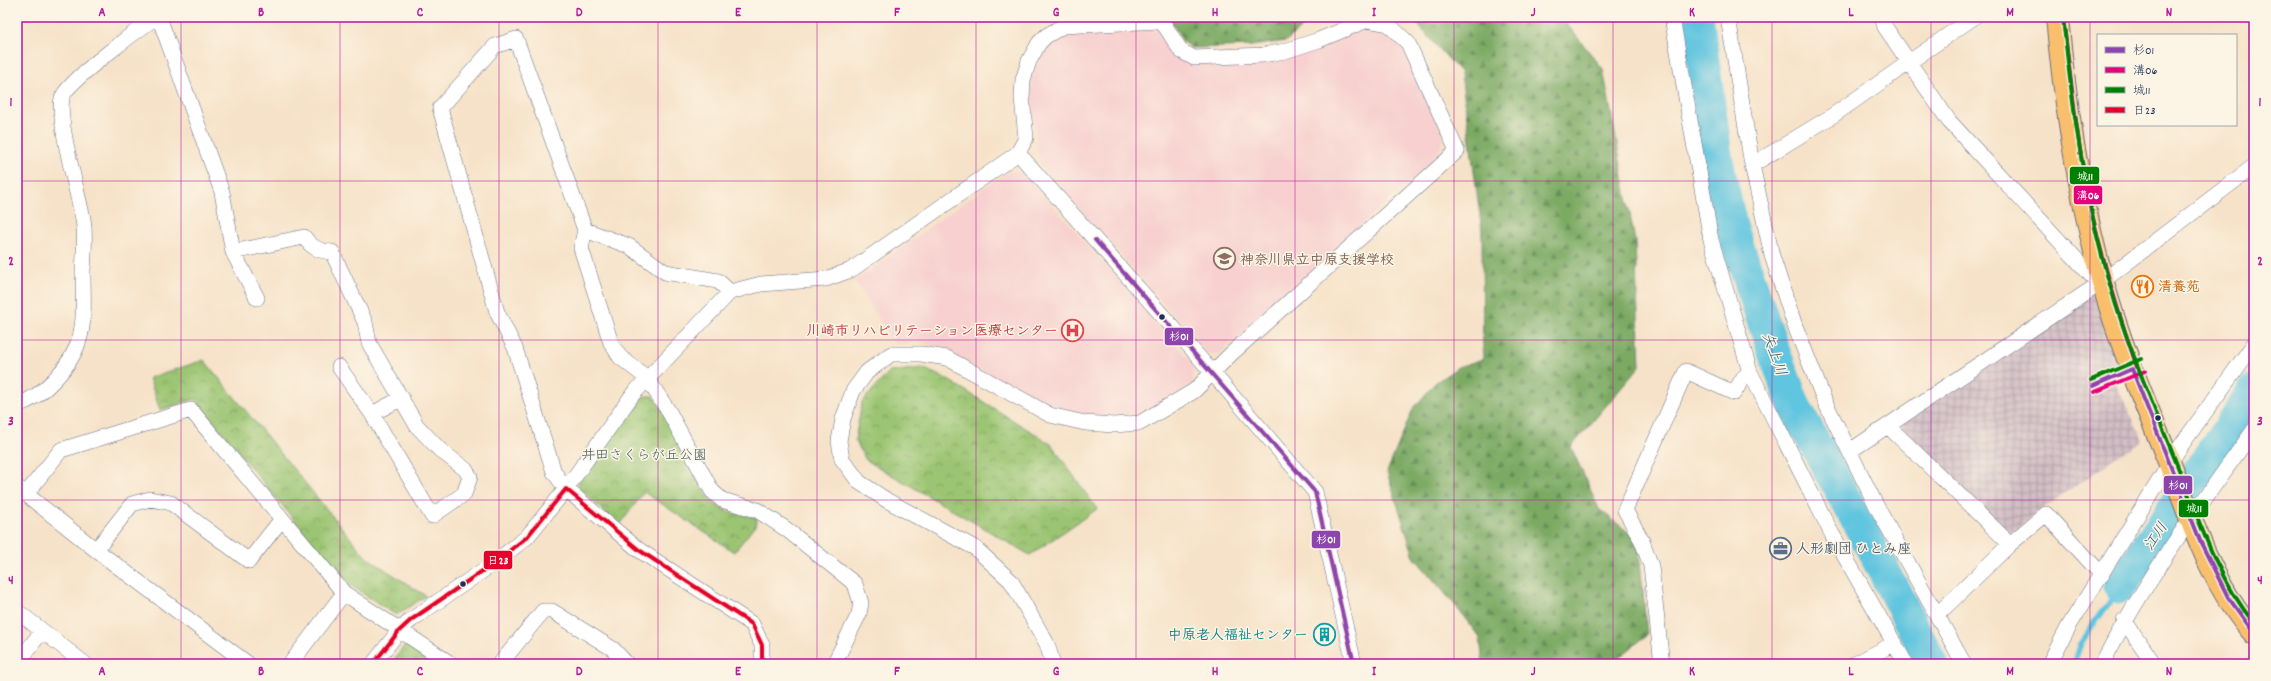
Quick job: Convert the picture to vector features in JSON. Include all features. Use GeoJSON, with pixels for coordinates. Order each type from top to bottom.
{"type":"FeatureCollection","features":[{"type":"Feature","properties":{"kind":"main road"},"geometry":{"type":"LineString","coordinates":[[2057,17],[2069,116],[2082,197],[2135,379],[2173,459],[2228,597],[2254,633]]}},
{"type":"Feature","properties":{"kind":"main road"},"geometry":{"type":"LineString","coordinates":[[2069,17],[2081,118],[2094,193],[2105,279]]}},
{"type":"Feature","properties":{"kind":"main road"},"geometry":{"type":"LineString","coordinates":[[2194,514],[2254,618]]}},
{"type":"Feature","properties":{"kind":"street"},"geometry":{"type":"LineString","coordinates":[[1672,17],[1712,240],[1750,372],[1832,534],[1906,664]]}},
{"type":"Feature","properties":{"kind":"street"},"geometry":{"type":"LineString","coordinates":[[1728,17],[1752,165],[1772,256],[1795,326],[1825,402],[1878,509],[1964,664]]}},
{"type":"Feature","properties":{"kind":"street"},"geometry":{"type":"LineString","coordinates":[[1882,17],[1884,27],[1949,121],[2105,279]]}},
{"type":"Feature","properties":{"kind":"street"},"geometry":{"type":"LineString","coordinates":[[1752,165],[1832,116],[1974,17]]}},
{"type":"Feature","properties":{"kind":"street"},"geometry":{"type":"LineString","coordinates":[[17,405],[31,400],[64,370],[80,341],[83,324],[84,222],[62,119],[62,97],[69,88],[100,59],[151,19],[222,192],[227,225],[234,252],[256,298]]}},
{"type":"Feature","properties":{"kind":"street"},"geometry":{"type":"LineString","coordinates":[[373,664],[399,631],[411,620],[494,563],[527,537],[566,489],[633,394],[730,292],[761,284],[826,279],[851,270],[1018,153],[1026,138],[1022,98],[1023,80],[1029,61],[1039,43],[1050,33],[1063,26],[1158,21],[1165,26],[1180,51],[1194,58],[1263,55],[1286,51],[1319,40],[1367,20],[1388,24],[1404,37],[1457,151],[1231,354],[1194,391],[1140,423],[1114,425],[1085,423],[1050,415],[947,358],[921,354],[891,354],[868,372],[853,391],[843,419],[839,441],[842,459],[859,482],[888,502],[975,548],[1010,581],[1047,644],[1053,664]]}},
{"type":"Feature","properties":{"kind":"street"},"geometry":{"type":"LineString","coordinates":[[762,664],[762,645],[752,624],[639,550],[566,489],[554,472],[515,348],[497,312],[440,108],[495,46],[516,39],[585,230],[581,248],[611,343],[620,357],[647,378],[669,412],[712,491],[722,500],[757,510],[786,529],[855,584],[861,603],[859,614],[834,664]]}},
{"type":"Feature","properties":{"kind":"street"},"geometry":{"type":"LineString","coordinates":[[1018,153],[1213,373],[1315,492],[1354,664]]}},
{"type":"Feature","properties":{"kind":"street"},"geometry":{"type":"LineString","coordinates":[[1850,451],[1889,427],[2105,279],[2254,166]]}},
{"type":"Feature","properties":{"kind":"street"},"geometry":{"type":"LineString","coordinates":[[585,230],[629,246],[665,272],[718,281],[730,292]]}},
{"type":"Feature","properties":{"kind":"street"},"geometry":{"type":"LineString","coordinates":[[234,252],[304,237],[310,246],[321,251],[332,252],[364,322],[369,343],[417,426],[440,450],[465,469],[470,477],[464,494],[432,516],[372,414],[339,367]]}},
{"type":"Feature","properties":{"kind":"street"},"geometry":{"type":"LineString","coordinates":[[2048,664],[2069,626],[2173,459],[2254,344]]}},
{"type":"Feature","properties":{"kind":"street"},"geometry":{"type":"LineString","coordinates":[[1662,664],[1651,566],[1642,541],[1625,510],[1686,371],[1734,393],[1743,378],[1750,372]]}},
{"type":"Feature","properties":{"kind":"street"},"geometry":{"type":"LineString","coordinates":[[372,414],[402,398]]}},
{"type":"Feature","properties":{"kind":"street"},"geometry":{"type":"LineString","coordinates":[[248,664],[96,550],[22,490],[61,450],[191,410],[281,520],[344,593],[399,631],[451,664]]}},
{"type":"Feature","properties":{"kind":"street"},"geometry":{"type":"LineString","coordinates":[[1889,427],[2010,544]]}},
{"type":"Feature","properties":{"kind":"street"},"geometry":{"type":"LineString","coordinates":[[2102,664],[2124,620],[2194,514],[2254,430]]}},
{"type":"Feature","properties":{"kind":"street"},"geometry":{"type":"LineString","coordinates":[[96,550],[132,504],[150,499],[171,503],[250,561],[281,520]]}},
{"type":"Feature","properties":{"kind":"street"},"geometry":{"type":"LineString","coordinates":[[1937,615],[2010,544],[2046,514],[2102,575]]}},
{"type":"Feature","properties":{"kind":"street"},"geometry":{"type":"LineString","coordinates":[[290,664],[344,593]]}},
{"type":"Feature","properties":{"kind":"street"},"geometry":{"type":"LineString","coordinates":[[17,611],[85,664]]}},
{"type":"Feature","properties":{"kind":"street"},"geometry":{"type":"LineString","coordinates":[[500,664],[543,611],[552,611],[613,649],[627,664]]}},
{"type":"Feature","properties":{"kind":"street"},"geometry":{"type":"LineString","coordinates":[[2124,620],[2154,664]]}},
{"type":"Feature","properties":{"kind":"street"},"geometry":{"type":"LineString","coordinates":[[17,664],[42,631]]}},
{"type":"Feature","properties":{"kind":"street"},"geometry":{"type":"LineString","coordinates":[[1855,664],[1895,643]]}},
{"type":"Feature","properties":{"kind":"shaded area","name":"神奈川県立中原支援学校"},"geometry":{"type":"Polygon","coordinates":[[[1156,26],[1175,54],[1220,64],[1377,27],[1398,38],[1443,134],[1440,150],[1429,164],[1218,355],[1207,353],[1040,165],[1030,97],[1033,75],[1041,52],[1053,37],[1064,33],[1156,26]]]}},
{"type":"Feature","properties":{"kind":"shaded area"},"geometry":{"type":"Polygon","coordinates":[[[1008,171],[1023,172],[1193,364],[1193,383],[1155,407],[1113,418],[1088,417],[1064,413],[1037,401],[939,347],[917,342],[896,346],[855,281],[1008,171]]]}},
{"type":"Feature","properties":{"kind":"shaded area"},"geometry":{"type":"Polygon","coordinates":[[[2090,296],[2099,298],[2117,352],[2117,387],[2143,440],[2039,511],[2015,531],[2007,534],[1901,431],[1904,419],[2090,296]]]}},
{"type":"Feature","properties":{"kind":"green space"},"geometry":{"type":"Polygon","coordinates":[[[1169,17],[1314,17],[1286,41],[1251,46],[1191,48],[1183,42],[1169,17]]]}},
{"type":"Feature","properties":{"kind":"green space"},"geometry":{"type":"Polygon","coordinates":[[[1411,17],[1561,17],[1603,69],[1635,241],[1640,366],[1571,447],[1599,509],[1638,540],[1647,635],[1611,664],[1483,664],[1480,638],[1454,604],[1414,557],[1387,472],[1413,409],[1435,383],[1458,367],[1483,359],[1482,231],[1461,73],[1411,17]]]}},
{"type":"Feature","properties":{"kind":"green space"},"geometry":{"type":"Polygon","coordinates":[[[204,360],[366,557],[426,596],[396,615],[344,581],[195,399],[160,410],[149,378],[204,360]]]}},
{"type":"Feature","properties":{"kind":"green space"},"geometry":{"type":"Polygon","coordinates":[[[922,368],[945,378],[1051,444],[1097,509],[1030,555],[866,460],[855,440],[862,402],[889,372],[922,368]]]}},
{"type":"Feature","properties":{"kind":"green space","name":"井田さくらが丘公園"},"geometry":{"type":"Polygon","coordinates":[[[640,396],[653,396],[665,414],[711,502],[729,512],[757,518],[755,526],[734,552],[644,492],[619,526],[579,488],[578,479],[640,396]]]}},
{"type":"Feature","properties":{"kind":"green space"},"geometry":{"type":"Polygon","coordinates":[[[412,645],[441,664],[391,664],[404,646],[412,645]]]}},
{"type":"Feature","properties":{"kind":"waterway","name":"矢上川"},"geometry":{"type":"LineString","coordinates":[[1697,17],[1717,162],[1731,226],[1775,355],[1795,407],[1866,537],[1932,664]]}},
{"type":"Feature","properties":{"kind":"waterway","name":"江川"},"geometry":{"type":"LineString","coordinates":[[2120,587],[2254,390]]}},
{"type":"Feature","properties":{"kind":"waterway","name":"江川"},"geometry":{"type":"LineString","coordinates":[[2074,664],[2081,643],[2120,587]]}},
{"type":"Feature","properties":{"kind":"transit line","name":"城11"},"geometry":{"type":"LineString","coordinates":[[2063,17],[2071,89],[2088,197],[2115,302],[2136,363],[2209,546],[2229,586],[2254,623]]}},
{"type":"Feature","properties":{"kind":"transit line","name":"溝06"},"geometry":{"type":"LineString","coordinates":[[2063,18],[2078,135],[2094,223],[2121,320],[2137,367]]}},
{"type":"Feature","properties":{"kind":"transit line","name":"杉01"},"geometry":{"type":"LineString","coordinates":[[1095,240],[1315,492],[1354,664]]}},
{"type":"Feature","properties":{"kind":"transit line","name":"城11"},"geometry":{"type":"LineString","coordinates":[[2091,380],[2141,359]]}},
{"type":"Feature","properties":{"kind":"transit line","name":"杉01"},"geometry":{"type":"LineString","coordinates":[[2093,386],[2132,369],[2201,543],[2228,597],[2254,633]]}},
{"type":"Feature","properties":{"kind":"transit line","name":"溝06"},"geometry":{"type":"LineString","coordinates":[[2095,392],[2145,371]]}},
{"type":"Feature","properties":{"kind":"transit line","name":"日23"},"geometry":{"type":"LineString","coordinates":[[373,664],[399,631],[411,620],[494,563],[527,537],[566,489],[639,550],[752,624],[762,645],[762,664]]}},
{"type":"Feature","properties":{"kind":"place","name":"神奈川県立中原支援学校"},"geometry":{"type":"Point","coordinates":[1224,259]}},
{"type":"Feature","properties":{"kind":"place","name":"清養苑"},"geometry":{"type":"Point","coordinates":[2143,286]}},
{"type":"Feature","properties":{"kind":"place","name":"川崎市リハビリテーション医療センター"},"geometry":{"type":"Point","coordinates":[1073,330]}},
{"type":"Feature","properties":{"kind":"place","name":"人形劇団 ひとみ座"},"geometry":{"type":"Point","coordinates":[1780,548]}},
{"type":"Feature","properties":{"kind":"place","name":"中原老人福祉センター"},"geometry":{"type":"Point","coordinates":[1324,634]}}]}
